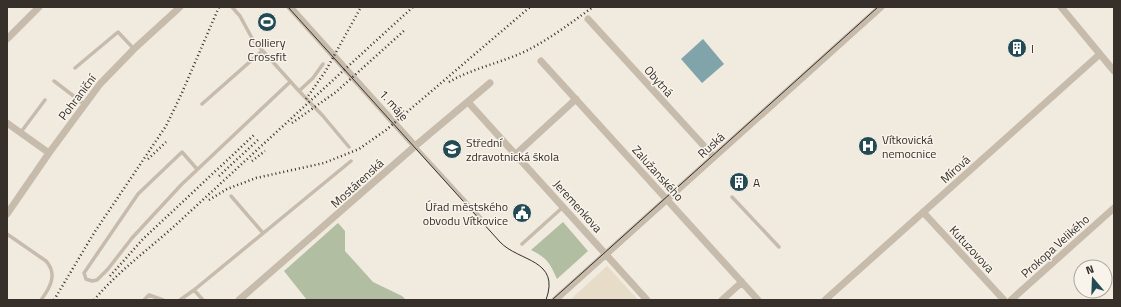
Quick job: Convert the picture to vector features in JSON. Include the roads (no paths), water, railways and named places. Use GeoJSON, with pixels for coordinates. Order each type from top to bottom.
{"type":"FeatureCollection","features":[{"type":"Feature","properties":{"kind":"street"},"geometry":{"type":"LineString","coordinates":[[7,39],[39,7]]}},
{"type":"Feature","properties":{"kind":"street","name":"Pohraniční"},"geometry":{"type":"LineString","coordinates":[[7,214],[84,104],[102,81],[180,7]]}},
{"type":"Feature","properties":{"kind":"street","name":"1. máje"},"geometry":{"type":"LineString","coordinates":[[290,7],[415,146]]}},
{"type":"Feature","properties":{"kind":"street","name":"Ruská"},"geometry":{"type":"LineString","coordinates":[[556,300],[881,7]]}},
{"type":"Feature","properties":{"kind":"street"},"geometry":{"type":"LineString","coordinates":[[1061,7],[1114,71]]}},
{"type":"Feature","properties":{"kind":"street","name":"Obytná"},"geometry":{"type":"LineString","coordinates":[[588,19],[714,157]]}},
{"type":"Feature","properties":{"kind":"street","name":"Mírová"},"geometry":{"type":"LineString","coordinates":[[825,300],[1100,54]]}},
{"type":"Feature","properties":{"kind":"street","name":"Zalužanského"},"geometry":{"type":"LineString","coordinates":[[541,61],[668,199],[758,300]]}},
{"type":"Feature","properties":{"kind":"street","name":"Mostárenská"},"geometry":{"type":"LineString","coordinates":[[239,300],[415,146],[490,83]]}},
{"type":"Feature","properties":{"kind":"street"},"geometry":{"type":"LineString","coordinates":[[516,154],[576,99]]}},
{"type":"Feature","properties":{"kind":"street","name":"Jeremenkova"},"geometry":{"type":"LineString","coordinates":[[468,102],[647,300]]}},
{"type":"Feature","properties":{"kind":"street"},"geometry":{"type":"LineString","coordinates":[[7,123],[49,153]]}},
{"type":"Feature","properties":{"kind":"street","name":"Prokopa Velikého"},"geometry":{"type":"LineString","coordinates":[[1011,300],[1114,208]]}},
{"type":"Feature","properties":{"kind":"street","name":"Kutuzovova"},"geometry":{"type":"LineString","coordinates":[[923,212],[1004,300]]}},
{"type":"Feature","properties":{"kind":"street"},"geometry":{"type":"LineString","coordinates":[[722,300],[742,282]]}},
{"type":"Feature","properties":{"kind":"lane"},"geometry":{"type":"LineString","coordinates":[[232,7],[240,16],[253,40],[262,51],[349,146]]}},
{"type":"Feature","properties":{"kind":"lane"},"geometry":{"type":"LineString","coordinates":[[75,68],[118,32],[134,49]]}},
{"type":"Feature","properties":{"kind":"lane"},"geometry":{"type":"LineString","coordinates":[[202,104],[262,51]]}},
{"type":"Feature","properties":{"kind":"lane"},"geometry":{"type":"LineString","coordinates":[[299,91],[313,78],[323,64]]}},
{"type":"Feature","properties":{"kind":"lane"},"geometry":{"type":"LineString","coordinates":[[54,81],[84,104]]}},
{"type":"Feature","properties":{"kind":"lane"},"geometry":{"type":"LineString","coordinates":[[197,169],[182,152],[138,194],[84,273],[86,279],[92,281],[97,280],[108,269],[132,238],[180,185],[290,82]]}},
{"type":"Feature","properties":{"kind":"lane"},"geometry":{"type":"LineString","coordinates":[[21,132],[45,100]]}},
{"type":"Feature","properties":{"kind":"lane","name":"1. máje"},"geometry":{"type":"LineString","coordinates":[[415,146],[481,218]]}},
{"type":"Feature","properties":{"kind":"lane"},"geometry":{"type":"LineString","coordinates":[[180,300],[350,161]]}},
{"type":"Feature","properties":{"kind":"lane"},"geometry":{"type":"LineString","coordinates":[[231,196],[263,233]]}},
{"type":"Feature","properties":{"kind":"lane"},"geometry":{"type":"LineString","coordinates":[[732,197],[779,247]]}},
{"type":"Feature","properties":{"kind":"lane"},"geometry":{"type":"LineString","coordinates":[[522,244],[564,207]]}},
{"type":"Feature","properties":{"kind":"lane"},"geometry":{"type":"LineString","coordinates":[[7,234],[46,261],[49,265],[52,282],[41,300]]}},
{"type":"Feature","properties":{"kind":"lane"},"geometry":{"type":"LineString","coordinates":[[194,290],[203,300]]}},
{"type":"Feature","properties":{"kind":"lane"},"geometry":{"type":"LineString","coordinates":[[144,300],[149,295],[163,300]]}},
{"type":"Feature","properties":{"kind":"water"},"geometry":{"type":"Polygon","coordinates":[[[703,39],[724,64],[702,83],[681,59],[703,39]]]}},
{"type":"Feature","properties":{"kind":"tram line"},"geometry":{"type":"LineString","coordinates":[[288,7],[500,242],[508,249],[536,263],[543,269],[548,276],[549,287],[546,300]]}},
{"type":"Feature","properties":{"kind":"tram line"},"geometry":{"type":"LineString","coordinates":[[552,300],[878,7]]}},
{"type":"Feature","properties":{"kind":"railway"},"geometry":{"type":"LineString","coordinates":[[54,300],[94,233],[166,126],[219,7]]}},
{"type":"Feature","properties":{"kind":"railway"},"geometry":{"type":"LineString","coordinates":[[306,99],[325,72],[361,7]]}},
{"type":"Feature","properties":{"kind":"railway"},"geometry":{"type":"LineString","coordinates":[[94,300],[114,279],[181,220],[413,7]]}},
{"type":"Feature","properties":{"kind":"railway"},"geometry":{"type":"LineString","coordinates":[[209,200],[227,189],[256,178],[324,163],[359,149],[386,130],[530,7]]}},
{"type":"Feature","properties":{"kind":"railway"},"geometry":{"type":"LineString","coordinates":[[449,82],[458,77],[526,51],[552,36],[593,7]]}},
{"type":"Feature","properties":{"kind":"railway"},"geometry":{"type":"LineString","coordinates":[[292,123],[336,92],[406,29]]}},
{"type":"Feature","properties":{"kind":"railway"},"geometry":{"type":"LineString","coordinates":[[110,276],[143,239],[254,135]]}},
{"type":"Feature","properties":{"kind":"railway"},"geometry":{"type":"LineString","coordinates":[[219,176],[259,139]]}},
{"type":"Feature","properties":{"kind":"railway"},"geometry":{"type":"LineString","coordinates":[[148,159],[166,142]]}},
{"type":"Feature","properties":{"kind":"railway"},"geometry":{"type":"LineString","coordinates":[[252,161],[265,151]]}},
{"type":"Feature","properties":{"kind":"place","name":"Colliery Crossfit"},"geometry":{"type":"Point","coordinates":[267,22]}},
{"type":"Feature","properties":{"kind":"place","name":"I"},"geometry":{"type":"Point","coordinates":[1017,48]}},
{"type":"Feature","properties":{"kind":"place","name":"Vítkovická nemocnice"},"geometry":{"type":"Point","coordinates":[868,146]}},
{"type":"Feature","properties":{"kind":"place","name":"Střední zdravotnická škola"},"geometry":{"type":"Point","coordinates":[452,149]}},
{"type":"Feature","properties":{"kind":"place","name":"A"},"geometry":{"type":"Point","coordinates":[739,182]}},
{"type":"Feature","properties":{"kind":"place","name":"Úřad městského obvodu Vítkovice"},"geometry":{"type":"Point","coordinates":[522,213]}}]}
